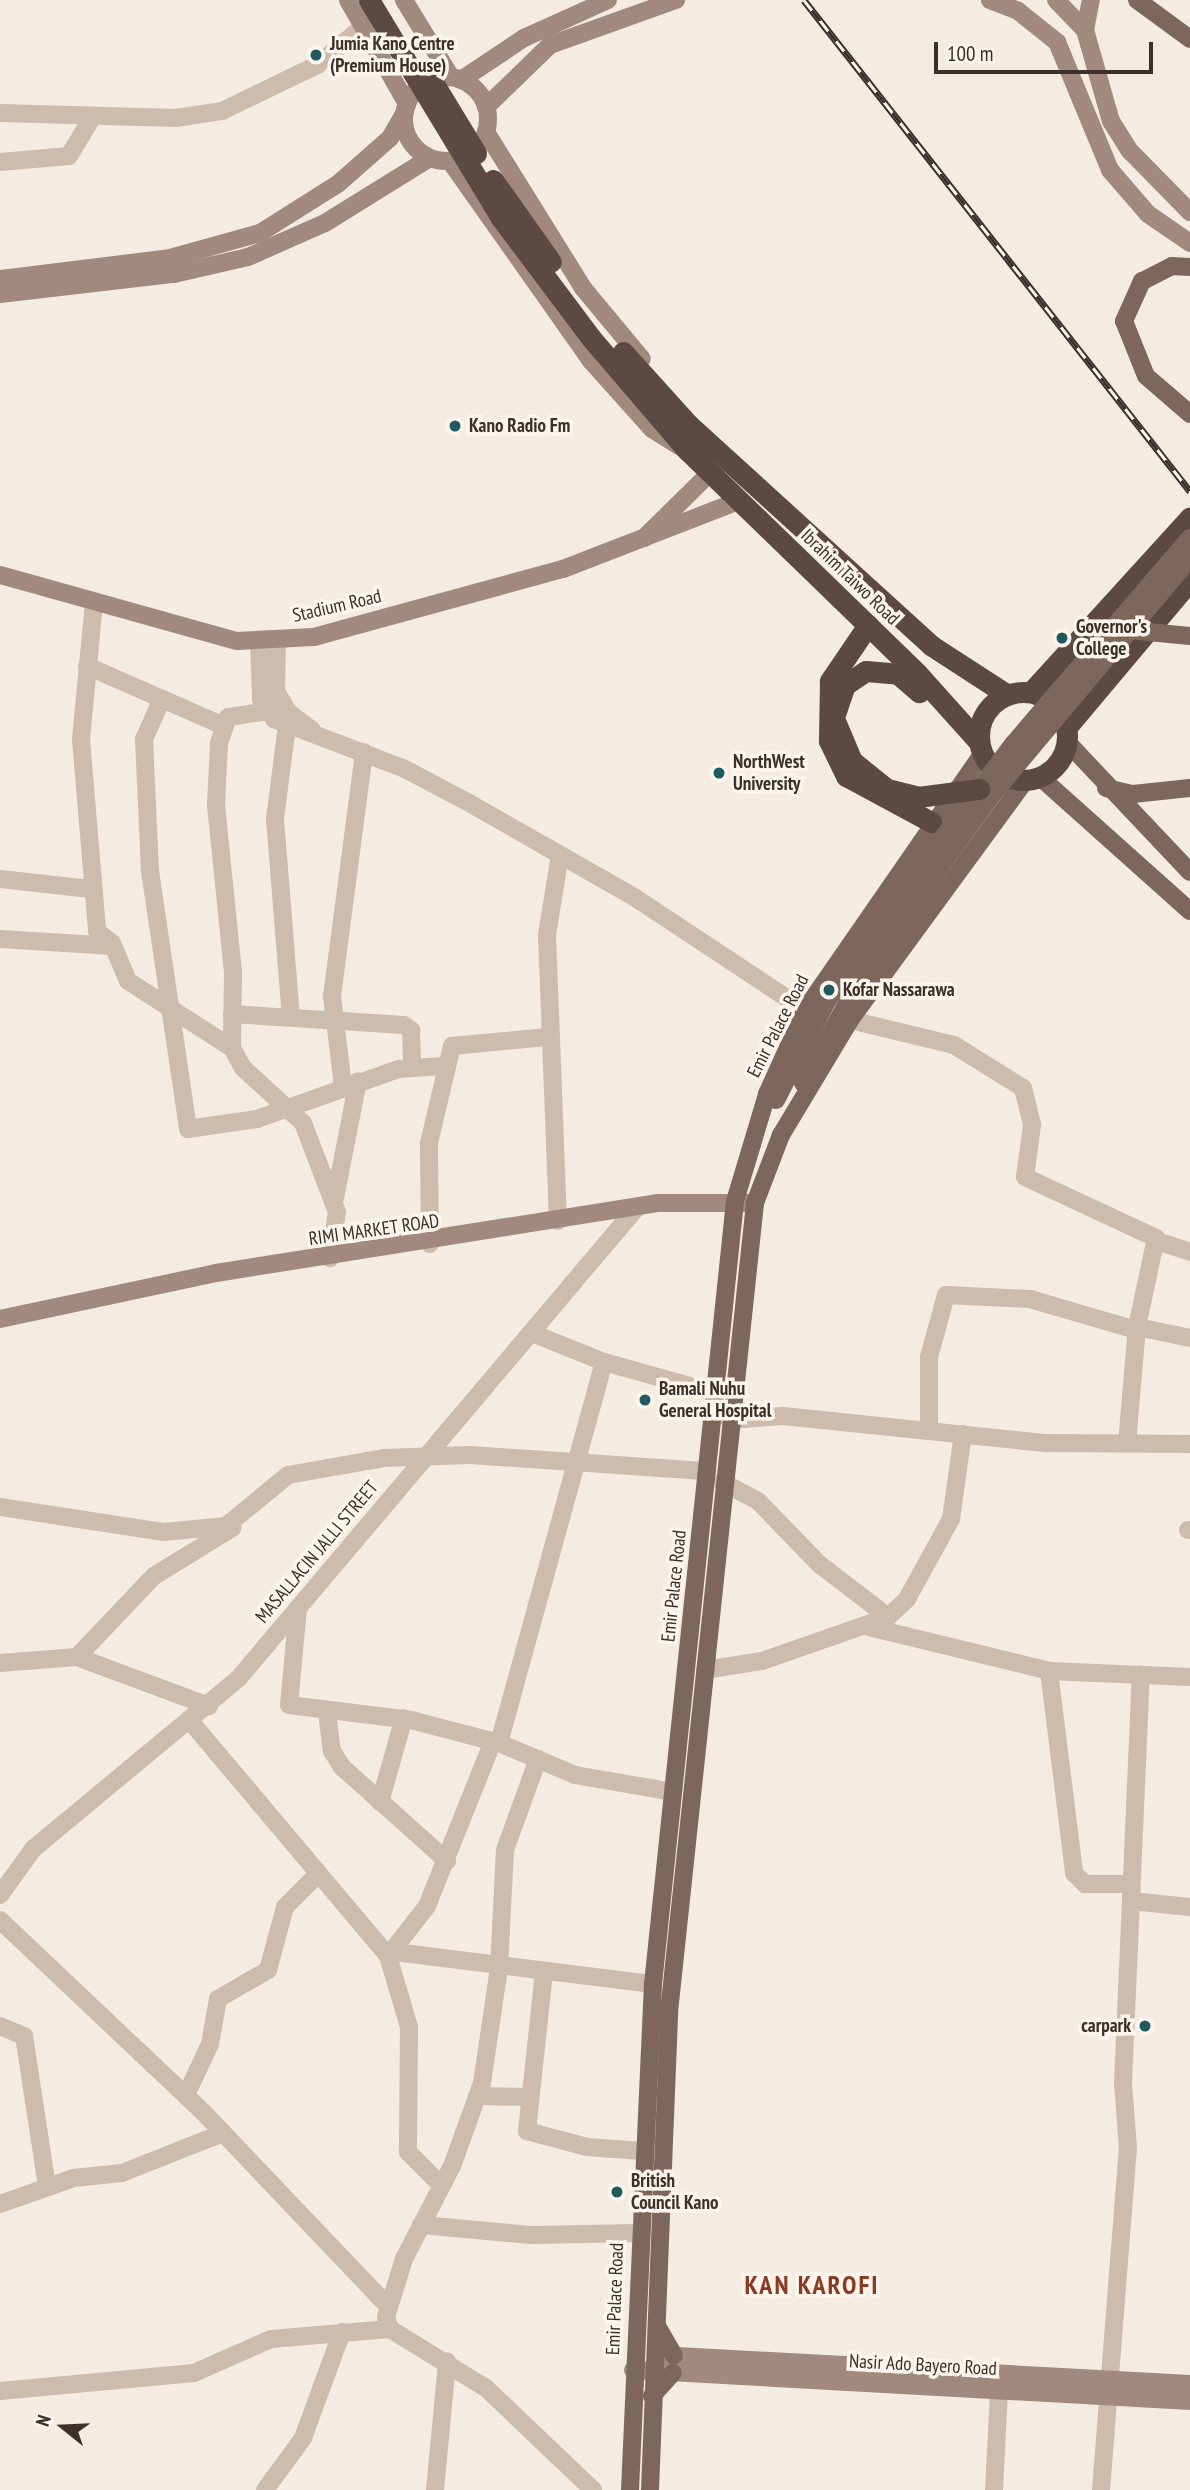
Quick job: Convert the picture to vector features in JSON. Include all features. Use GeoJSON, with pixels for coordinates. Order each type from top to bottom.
{"type":"FeatureCollection","features":[{"type":"Feature","properties":{"kind":"highway"},"geometry":{"type":"LineString","coordinates":[[369,0],[501,218],[684,438]]}},
{"type":"Feature","properties":{"kind":"highway"},"geometry":{"type":"LineString","coordinates":[[384,0],[501,191],[596,333]]}},
{"type":"Feature","properties":{"kind":"highway","name":"Ibrahim Taiwo Road"},"geometry":{"type":"LineString","coordinates":[[684,438],[710,442],[932,646],[1006,694]]}},
{"type":"Feature","properties":{"kind":"highway","name":"Ibrahim Taiwo Road"},"geometry":{"type":"LineString","coordinates":[[684,438],[710,473],[868,625],[963,723],[980,748]]}},
{"type":"Feature","properties":{"kind":"highway"},"geometry":{"type":"LineString","coordinates":[[1031,692],[1190,517]]}},
{"type":"Feature","properties":{"kind":"highway"},"geometry":{"type":"LineString","coordinates":[[1067,735],[1060,711],[1031,692],[1006,694],[984,713],[980,748],[1007,778],[1032,779],[1058,763],[1067,735],[1190,580]]}},
{"type":"Feature","properties":{"kind":"highway"},"geometry":{"type":"LineString","coordinates":[[868,625],[830,681],[829,741],[846,776],[931,822]]}},
{"type":"Feature","properties":{"kind":"highway"},"geometry":{"type":"LineString","coordinates":[[963,723],[898,674],[880,669],[855,674],[845,685],[836,723],[852,761],[887,789],[918,797],[979,789]]}},
{"type":"Feature","properties":{"kind":"main road"},"geometry":{"type":"LineString","coordinates":[[348,0],[406,108],[407,134],[430,158],[450,161],[472,152],[486,132],[486,107],[550,45],[676,0]]}},
{"type":"Feature","properties":{"kind":"main road"},"geometry":{"type":"LineString","coordinates":[[404,0],[456,78],[486,107]]}},
{"type":"Feature","properties":{"kind":"main road"},"geometry":{"type":"LineString","coordinates":[[0,279],[170,258],[260,233],[339,183],[390,138],[406,108],[425,83],[456,78],[524,38],[607,0]]}},
{"type":"Feature","properties":{"kind":"main road"},"geometry":{"type":"LineString","coordinates":[[990,0],[1018,11],[1057,42],[1110,170],[1147,214],[1190,243]]}},
{"type":"Feature","properties":{"kind":"main road"},"geometry":{"type":"LineString","coordinates":[[1056,0],[1085,30]]}},
{"type":"Feature","properties":{"kind":"main road"},"geometry":{"type":"LineString","coordinates":[[1091,0],[1085,30],[1111,121],[1152,178],[1190,212]]}},
{"type":"Feature","properties":{"kind":"main road"},"geometry":{"type":"LineString","coordinates":[[1137,0],[1190,39]]}},
{"type":"Feature","properties":{"kind":"main road","name":"Ibrahim Taiwo Road"},"geometry":{"type":"LineString","coordinates":[[486,132],[583,288],[710,442]]}},
{"type":"Feature","properties":{"kind":"main road"},"geometry":{"type":"LineString","coordinates":[[0,294],[174,274],[248,257],[325,223],[430,158]]}},
{"type":"Feature","properties":{"kind":"main road","name":"Ibrahim Taiwo Road"},"geometry":{"type":"LineString","coordinates":[[450,161],[592,362],[660,436],[684,438]]}},
{"type":"Feature","properties":{"kind":"main road"},"geometry":{"type":"LineString","coordinates":[[1190,267],[1172,266],[1142,281],[1124,321],[1146,376],[1190,414]]}},
{"type":"Feature","properties":{"kind":"main road","name":"Stadium Road"},"geometry":{"type":"LineString","coordinates":[[639,543],[710,473]]}},
{"type":"Feature","properties":{"kind":"main road","name":"Stadium Road"},"geometry":{"type":"LineString","coordinates":[[0,575],[217,636],[259,641],[327,633],[639,543],[738,501]]}},
{"type":"Feature","properties":{"kind":"main road"},"geometry":{"type":"LineString","coordinates":[[781,1135],[818,1049],[979,789],[1190,538]]}},
{"type":"Feature","properties":{"kind":"main road"},"geometry":{"type":"LineString","coordinates":[[759,1135],[827,1001],[926,873],[1190,558]]}},
{"type":"Feature","properties":{"kind":"main road"},"geometry":{"type":"LineString","coordinates":[[1128,630],[1190,636]]}},
{"type":"Feature","properties":{"kind":"main road"},"geometry":{"type":"LineString","coordinates":[[1067,735],[1106,788],[1190,872]]}},
{"type":"Feature","properties":{"kind":"main road","name":"Emir Palace Road"},"geometry":{"type":"LineString","coordinates":[[650,2490],[663,2092],[705,1670],[715,1477],[715,1393],[735,1201],[759,1135],[767,1094],[805,1010],[980,748]]}},
{"type":"Feature","properties":{"kind":"main road"},"geometry":{"type":"LineString","coordinates":[[1032,779],[1190,911]]}},
{"type":"Feature","properties":{"kind":"main road","name":"Emir Palace Road"},"geometry":{"type":"LineString","coordinates":[[630,2490],[642,2151],[653,1984],[673,1792],[715,1477],[729,1420],[755,1203],[781,1135],[850,1020],[1032,779]]}},
{"type":"Feature","properties":{"kind":"main road"},"geometry":{"type":"LineString","coordinates":[[1106,788],[1133,794],[1190,788]]}},
{"type":"Feature","properties":{"kind":"main road","name":"RIMI MARKET ROAD"},"geometry":{"type":"LineString","coordinates":[[0,1319],[216,1273],[430,1244],[638,1206],[735,1201],[755,1203]]}},
{"type":"Feature","properties":{"kind":"main road"},"geometry":{"type":"LineString","coordinates":[[645,2091],[663,2092]]}},
{"type":"Feature","properties":{"kind":"main road"},"geometry":{"type":"LineString","coordinates":[[654,2319],[674,2364]]}},
{"type":"Feature","properties":{"kind":"main road","name":"Nasir Ado Bayero Road"},"geometry":{"type":"LineString","coordinates":[[634,2362],[999,2391],[1106,2388],[1190,2401]]}},
{"type":"Feature","properties":{"kind":"main road"},"geometry":{"type":"LineString","coordinates":[[674,2364],[1106,2388],[1190,2384]]}},
{"type":"Feature","properties":{"kind":"main road"},"geometry":{"type":"LineString","coordinates":[[652,2396],[674,2364]]}},
{"type":"Feature","properties":{"kind":"street"},"geometry":{"type":"LineString","coordinates":[[0,113],[176,118],[222,111],[317,65],[364,26]]}},
{"type":"Feature","properties":{"kind":"street"},"geometry":{"type":"LineString","coordinates":[[0,162],[69,156],[93,116]]}},
{"type":"Feature","properties":{"kind":"street"},"geometry":{"type":"LineString","coordinates":[[94,601],[81,738],[90,890],[97,931],[113,946],[122,975],[168,1002],[232,1048],[243,1068],[290,1105],[334,1203]]}},
{"type":"Feature","properties":{"kind":"street"},"geometry":{"type":"LineString","coordinates":[[278,639],[276,691],[288,712],[320,737]]}},
{"type":"Feature","properties":{"kind":"street"},"geometry":{"type":"LineString","coordinates":[[259,641],[267,711]]}},
{"type":"Feature","properties":{"kind":"street"},"geometry":{"type":"LineString","coordinates":[[87,666],[224,726]]}},
{"type":"Feature","properties":{"kind":"street"},"geometry":{"type":"LineString","coordinates":[[162,699],[148,723],[144,760],[168,1002],[188,1129],[257,1119],[350,1083],[412,1068],[444,1066]]}},
{"type":"Feature","properties":{"kind":"street"},"geometry":{"type":"LineString","coordinates":[[232,1048],[232,1014],[216,806],[224,726],[233,715],[267,711],[287,726],[364,752],[559,855],[805,1010]]}},
{"type":"Feature","properties":{"kind":"street"},"geometry":{"type":"LineString","coordinates":[[287,726],[275,819],[291,1016]]}},
{"type":"Feature","properties":{"kind":"street"},"geometry":{"type":"LineString","coordinates":[[330,1258],[334,1203],[350,1083],[333,1018],[337,929],[364,752]]}},
{"type":"Feature","properties":{"kind":"street"},"geometry":{"type":"LineString","coordinates":[[558,1221],[547,1037],[547,935],[559,855]]}},
{"type":"Feature","properties":{"kind":"street"},"geometry":{"type":"LineString","coordinates":[[0,879],[90,890]]}},
{"type":"Feature","properties":{"kind":"street"},"geometry":{"type":"LineString","coordinates":[[0,939],[113,946]]}},
{"type":"Feature","properties":{"kind":"street"},"geometry":{"type":"LineString","coordinates":[[232,1014],[333,1018],[409,1027],[412,1068]]}},
{"type":"Feature","properties":{"kind":"street"},"geometry":{"type":"LineString","coordinates":[[850,1020],[954,1045],[1023,1088],[1032,1125],[1024,1177],[1157,1241],[1190,1252]]}},
{"type":"Feature","properties":{"kind":"street"},"geometry":{"type":"LineString","coordinates":[[430,1244],[429,1143],[444,1066],[460,1040],[547,1037]]}},
{"type":"Feature","properties":{"kind":"street","name":"MASALLACIN JALLI STREET"},"geometry":{"type":"LineString","coordinates":[[0,1895],[33,1849],[209,1706],[298,1608],[638,1206]]}},
{"type":"Feature","properties":{"kind":"street"},"geometry":{"type":"LineString","coordinates":[[1127,1444],[1136,1328],[1157,1241]]}},
{"type":"Feature","properties":{"kind":"street"},"geometry":{"type":"LineString","coordinates":[[929,1429],[929,1357],[946,1295],[1030,1299],[1136,1328],[1190,1338]]}},
{"type":"Feature","properties":{"kind":"street"},"geometry":{"type":"LineString","coordinates":[[532,1333],[604,1362],[715,1393]]}},
{"type":"Feature","properties":{"kind":"street"},"geometry":{"type":"LineString","coordinates":[[392,1954],[415,1929],[447,1861],[496,1742],[564,1523],[574,1466],[604,1362]]}},
{"type":"Feature","properties":{"kind":"street"},"geometry":{"type":"LineString","coordinates":[[729,1420],[783,1416],[962,1434],[1127,1444],[1190,1444]]}},
{"type":"Feature","properties":{"kind":"street"},"geometry":{"type":"LineString","coordinates":[[705,1670],[762,1661],[869,1627],[888,1617],[907,1599],[951,1519],[962,1434]]}},
{"type":"Feature","properties":{"kind":"street"},"geometry":{"type":"LineString","coordinates":[[77,1657],[154,1576],[245,1515],[288,1475],[425,1455],[715,1477],[758,1501],[819,1564],[888,1617]]}},
{"type":"Feature","properties":{"kind":"street"},"geometry":{"type":"LineString","coordinates":[[0,1507],[164,1532],[226,1526],[245,1515]]}},
{"type":"Feature","properties":{"kind":"street"},"geometry":{"type":"LineString","coordinates":[[298,1608],[287,1702],[327,1712],[404,1718],[496,1742],[575,1775],[673,1792]]}},
{"type":"Feature","properties":{"kind":"street"},"geometry":{"type":"LineString","coordinates":[[869,1627],[1049,1671],[1190,1677]]}},
{"type":"Feature","properties":{"kind":"street"},"geometry":{"type":"LineString","coordinates":[[0,1662],[77,1657],[209,1706]]}},
{"type":"Feature","properties":{"kind":"street"},"geometry":{"type":"LineString","coordinates":[[1049,1671],[1074,1873],[1092,1886],[1190,1907]]}},
{"type":"Feature","properties":{"kind":"street"},"geometry":{"type":"LineString","coordinates":[[1101,2490],[1106,2388],[1128,2149],[1123,2083],[1141,1674]]}},
{"type":"Feature","properties":{"kind":"street"},"geometry":{"type":"LineString","coordinates":[[327,1712],[332,1751],[380,1802],[447,1861]]}},
{"type":"Feature","properties":{"kind":"street"},"geometry":{"type":"LineString","coordinates":[[380,1802],[404,1718]]}},
{"type":"Feature","properties":{"kind":"street"},"geometry":{"type":"LineString","coordinates":[[191,1723],[316,1876],[392,1954],[409,2027],[408,2152],[439,2183]]}},
{"type":"Feature","properties":{"kind":"street"},"geometry":{"type":"LineString","coordinates":[[390,2329],[389,2307],[439,2183],[452,2166],[478,2096],[499,1968],[505,1850],[538,1759]]}},
{"type":"Feature","properties":{"kind":"street"},"geometry":{"type":"LineString","coordinates":[[186,2095],[210,2044],[218,1999],[268,1970],[285,1908],[316,1876]]}},
{"type":"Feature","properties":{"kind":"street"},"geometry":{"type":"LineString","coordinates":[[0,1920],[186,2095],[389,2307]]}},
{"type":"Feature","properties":{"kind":"street"},"geometry":{"type":"LineString","coordinates":[[392,1954],[653,1984]]}},
{"type":"Feature","properties":{"kind":"street"},"geometry":{"type":"LineString","coordinates":[[544,1972],[539,2045],[526,2097],[529,2133],[642,2151]]}},
{"type":"Feature","properties":{"kind":"street"},"geometry":{"type":"LineString","coordinates":[[0,2026],[24,2036],[47,2188]]}},
{"type":"Feature","properties":{"kind":"street"},"geometry":{"type":"LineString","coordinates":[[478,2096],[526,2097]]}},
{"type":"Feature","properties":{"kind":"street"},"geometry":{"type":"LineString","coordinates":[[0,2204],[47,2188],[122,2173],[223,2133]]}},
{"type":"Feature","properties":{"kind":"street"},"geometry":{"type":"LineString","coordinates":[[421,2225],[531,2235],[639,2233]]}},
{"type":"Feature","properties":{"kind":"street"},"geometry":{"type":"LineString","coordinates":[[0,2390],[194,2373],[271,2339],[390,2329],[447,2362],[512,2409],[593,2490]]}},
{"type":"Feature","properties":{"kind":"street"},"geometry":{"type":"LineString","coordinates":[[265,2490],[303,2438],[342,2333]]}},
{"type":"Feature","properties":{"kind":"street"},"geometry":{"type":"LineString","coordinates":[[435,2490],[447,2362]]}},
{"type":"Feature","properties":{"kind":"street"},"geometry":{"type":"LineString","coordinates":[[994,2490],[999,2391]]}},
{"type":"Feature","properties":{"kind":"railway"},"geometry":{"type":"LineString","coordinates":[[804,0],[1190,491]]}},
{"type":"Feature","properties":{"kind":"place","name":"Jumia Kano Centre (Premium House)"},"geometry":{"type":"Point","coordinates":[316,55]}},
{"type":"Feature","properties":{"kind":"place","name":"Kano Radio Fm"},"geometry":{"type":"Point","coordinates":[455,426]}},
{"type":"Feature","properties":{"kind":"place","name":"Governor's College"},"geometry":{"type":"Point","coordinates":[1062,638]}},
{"type":"Feature","properties":{"kind":"place","name":"NorthWest University"},"geometry":{"type":"Point","coordinates":[719,773]}},
{"type":"Feature","properties":{"kind":"place","name":"Kofar Nassarawa"},"geometry":{"type":"Point","coordinates":[829,990]}},
{"type":"Feature","properties":{"kind":"place","name":"Bamali Nuhu General Hospital"},"geometry":{"type":"Point","coordinates":[645,1400]}},
{"type":"Feature","properties":{"kind":"place","name":"carpark"},"geometry":{"type":"Point","coordinates":[1145,2026]}},
{"type":"Feature","properties":{"kind":"place","name":"British Council Kano"},"geometry":{"type":"Point","coordinates":[617,2192]}},
{"type":"Feature","properties":{"kind":"district","name":"KAN KAROFI"},"geometry":{"type":"Point","coordinates":[812,2285]}}]}
